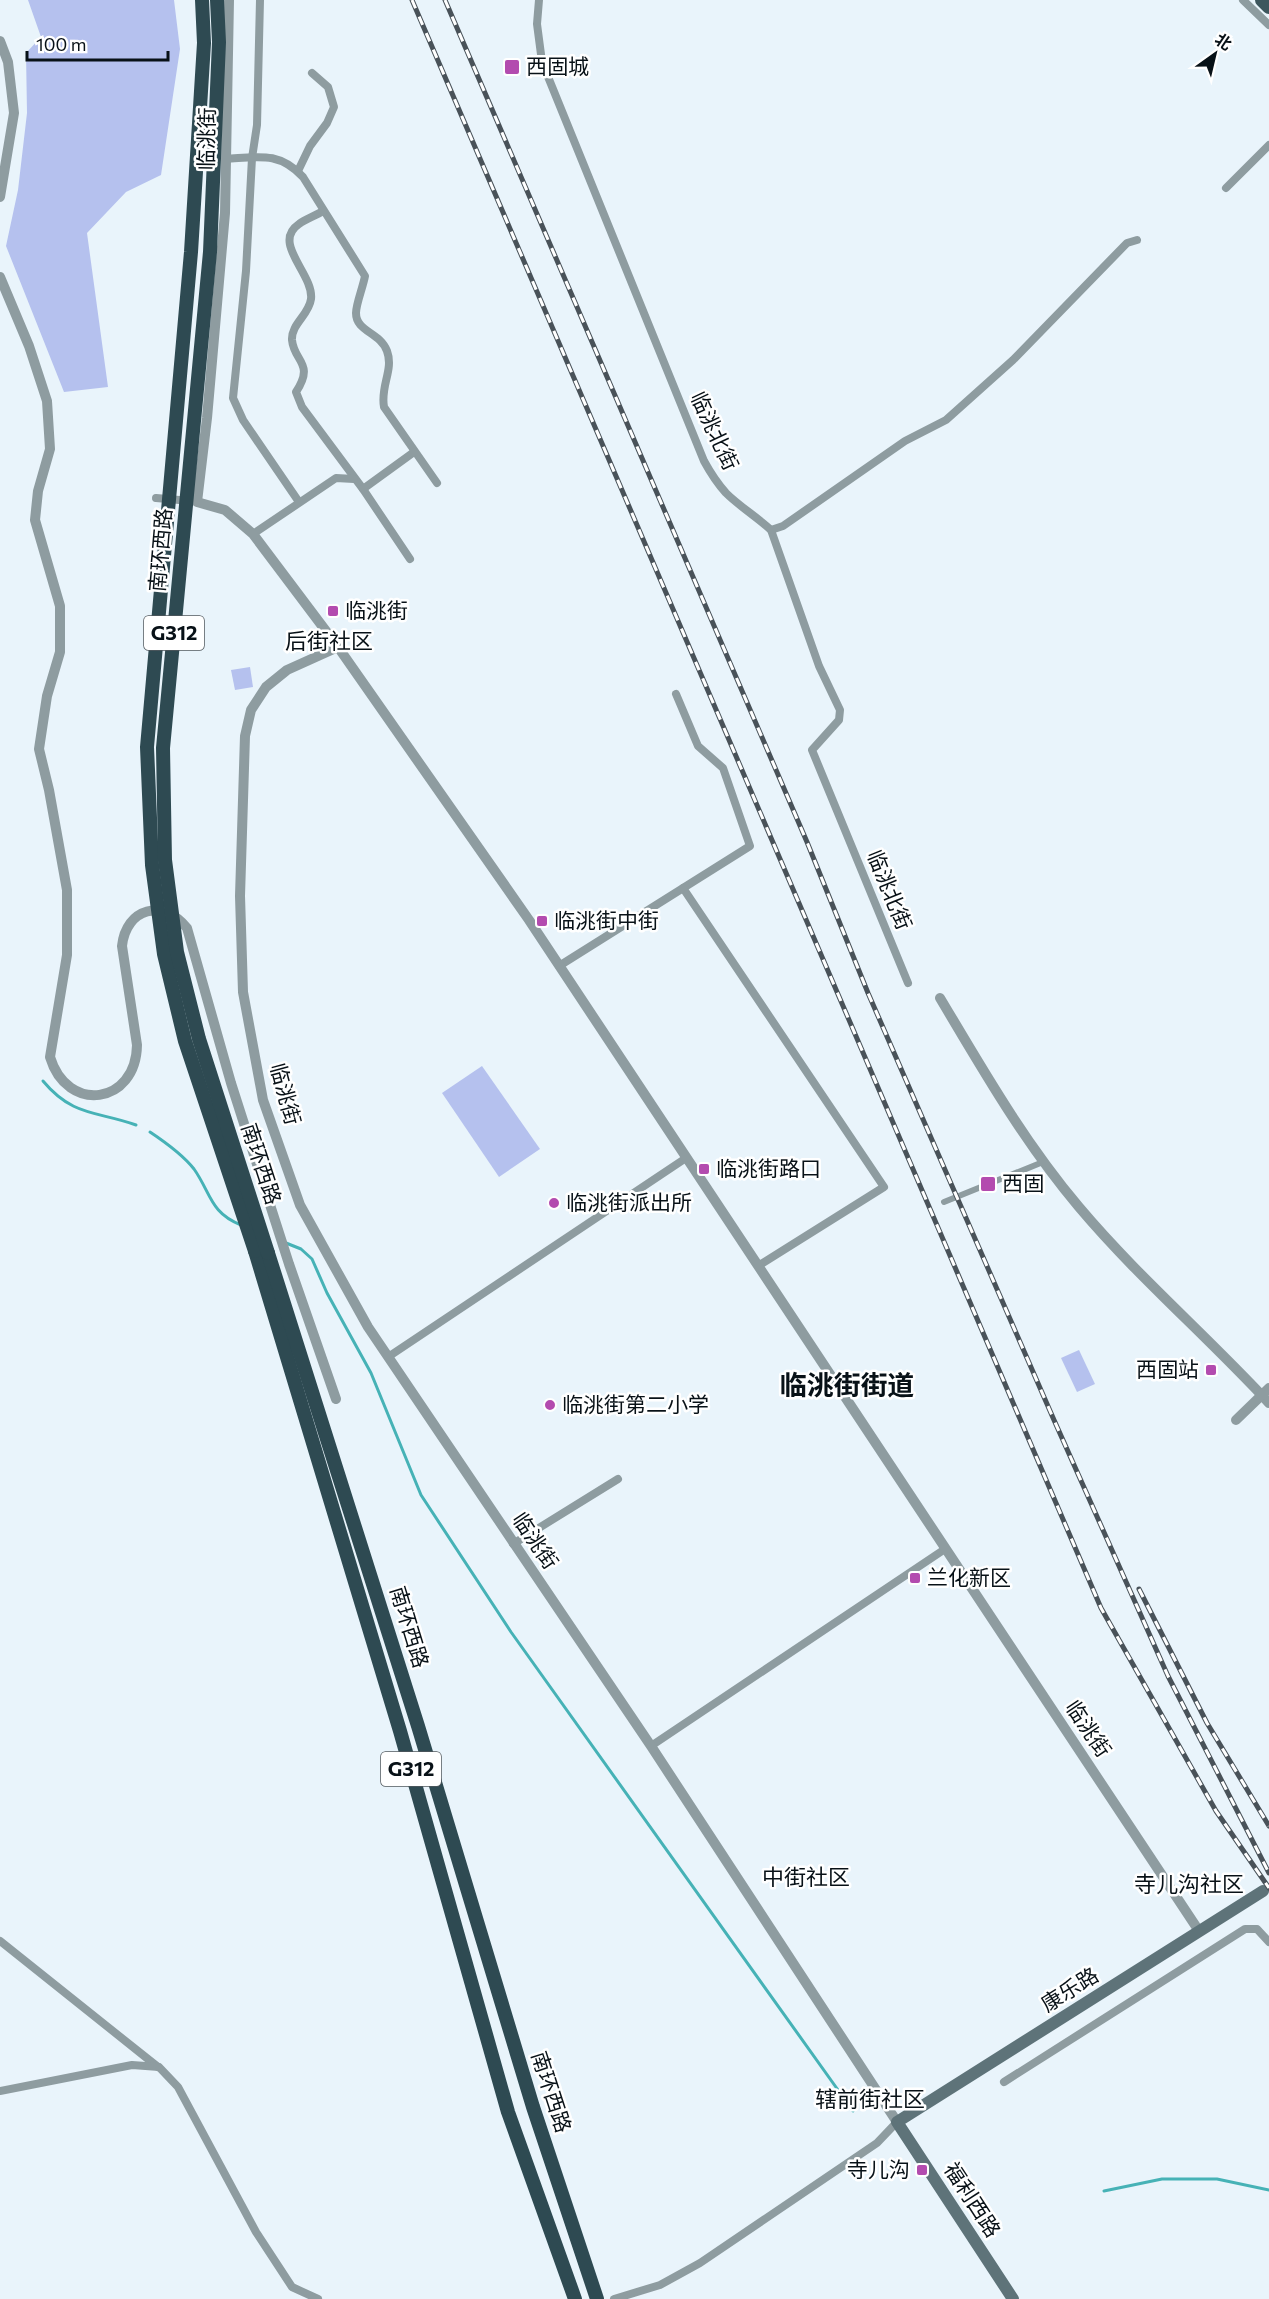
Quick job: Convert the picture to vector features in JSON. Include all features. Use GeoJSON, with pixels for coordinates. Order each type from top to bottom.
{"type":"FeatureCollection","features":[{"type":"Feature","properties":{"kind":"highway","name":"南环西路"},"geometry":{"type":"LineString","coordinates":[[202,0],[204,43],[192,252],[147,759],[152,865],[164,954],[185,1041],[262,1252],[418,1726],[533,2107],[597,2299]]}},
{"type":"Feature","properties":{"kind":"highway","name":"南环西路"},"geometry":{"type":"LineString","coordinates":[[217,0],[219,42],[210,252],[164,748],[165,860],[177,952],[199,1039],[508,2112],[573,2292]]}},
{"type":"Feature","properties":{"kind":"main road"},"geometry":{"type":"LineString","coordinates":[[1262,0],[1269,7]]}},
{"type":"Feature","properties":{"kind":"main road"},"geometry":{"type":"LineString","coordinates":[[400,1731],[418,1726]]}},
{"type":"Feature","properties":{"kind":"main road","name":"康乐路"},"geometry":{"type":"LineString","coordinates":[[897,2122],[1263,1891]]}},
{"type":"Feature","properties":{"kind":"main road","name":"福利西路"},"geometry":{"type":"LineString","coordinates":[[897,2122],[1012,2299]]}},
{"type":"Feature","properties":{"kind":"street","name":"临洮街"},"geometry":{"type":"LineString","coordinates":[[229,0],[225,213],[207,418],[197,502],[225,510],[253,534],[338,648],[559,966],[1199,1931]]}},
{"type":"Feature","properties":{"kind":"street"},"geometry":{"type":"LineString","coordinates":[[260,0],[257,125],[252,158],[246,271],[233,398],[243,420],[299,502]]}},
{"type":"Feature","properties":{"kind":"street","name":"临洮北街"},"geometry":{"type":"LineString","coordinates":[[539,0],[537,24],[542,62],[704,461],[715,481],[728,495],[755,514],[771,530],[819,666],[840,710],[839,720],[812,750],[908,983]]}},
{"type":"Feature","properties":{"kind":"street"},"geometry":{"type":"LineString","coordinates":[[1243,0],[1269,25]]}},
{"type":"Feature","properties":{"kind":"street"},"geometry":{"type":"LineString","coordinates":[[0,41],[8,62],[14,113],[0,197]]}},
{"type":"Feature","properties":{"kind":"street"},"geometry":{"type":"LineString","coordinates":[[298,171],[334,107],[328,87],[312,73]]}},
{"type":"Feature","properties":{"kind":"street"},"geometry":{"type":"LineString","coordinates":[[1226,188],[1269,145]]}},
{"type":"Feature","properties":{"kind":"street"},"geometry":{"type":"LineString","coordinates":[[226,159],[270,157],[283,160],[298,171],[365,276],[363,292],[357,307],[357,321],[381,341],[387,351],[390,362],[382,395],[384,407],[437,483]]}},
{"type":"Feature","properties":{"kind":"street"},"geometry":{"type":"LineString","coordinates":[[324,211],[297,225],[289,237],[291,252],[306,275],[311,300],[307,312],[293,333],[294,346],[304,368],[304,376],[296,392],[302,407],[363,489],[410,560]]}},
{"type":"Feature","properties":{"kind":"street"},"geometry":{"type":"LineString","coordinates":[[771,530],[783,526],[904,441],[946,420],[1013,360],[1127,243],[1137,240]]}},
{"type":"Feature","properties":{"kind":"street"},"geometry":{"type":"LineString","coordinates":[[0,277],[29,346],[47,401],[50,448],[38,491],[35,520],[60,606],[60,652],[47,696],[39,749],[49,790],[67,890],[67,955],[50,1057],[54,1071],[62,1082],[86,1095],[100,1095],[113,1091],[124,1083],[133,1072],[137,1059],[137,1046],[122,946],[123,934],[128,924],[147,911],[159,910],[180,919],[187,928],[231,1083],[289,1264],[336,1399]]}},
{"type":"Feature","properties":{"kind":"street"},"geometry":{"type":"LineString","coordinates":[[363,489],[414,452]]}},
{"type":"Feature","properties":{"kind":"street"},"geometry":{"type":"LineString","coordinates":[[253,534],[336,478],[354,479]]}},
{"type":"Feature","properties":{"kind":"street"},"geometry":{"type":"LineString","coordinates":[[156,498],[197,502]]}},
{"type":"Feature","properties":{"kind":"street","name":"临洮街"},"geometry":{"type":"LineString","coordinates":[[338,648],[287,670],[266,687],[251,710],[245,736],[240,896],[243,992],[263,1100],[300,1205],[368,1327],[651,1746],[897,2122]]}},
{"type":"Feature","properties":{"kind":"street"},"geometry":{"type":"LineString","coordinates":[[559,966],[750,846],[723,768],[698,746],[676,694]]}},
{"type":"Feature","properties":{"kind":"street"},"geometry":{"type":"LineString","coordinates":[[682,888],[884,1187],[758,1266]]}},
{"type":"Feature","properties":{"kind":"street"},"geometry":{"type":"LineString","coordinates":[[940,998],[1003,1105],[1042,1162],[1079,1208],[1144,1279],[1267,1396],[1236,1420]]}},
{"type":"Feature","properties":{"kind":"street"},"geometry":{"type":"LineString","coordinates":[[388,1357],[686,1158]]}},
{"type":"Feature","properties":{"kind":"street"},"geometry":{"type":"LineString","coordinates":[[944,1202],[1042,1162]]}},
{"type":"Feature","properties":{"kind":"street"},"geometry":{"type":"LineString","coordinates":[[513,1544],[618,1479]]}},
{"type":"Feature","properties":{"kind":"street"},"geometry":{"type":"LineString","coordinates":[[651,1746],[945,1549]]}},
{"type":"Feature","properties":{"kind":"street"},"geometry":{"type":"LineString","coordinates":[[1004,2082],[1245,1929],[1257,1929],[1269,1942]]}},
{"type":"Feature","properties":{"kind":"street"},"geometry":{"type":"LineString","coordinates":[[0,1941],[159,2067],[178,2087],[256,2232],[291,2287],[318,2299]]}},
{"type":"Feature","properties":{"kind":"street"},"geometry":{"type":"LineString","coordinates":[[0,2091],[132,2065],[159,2067]]}},
{"type":"Feature","properties":{"kind":"street"},"geometry":{"type":"LineString","coordinates":[[614,2299],[660,2284],[700,2263],[877,2143],[897,2122]]}},
{"type":"Feature","properties":{"kind":"shaded area"},"geometry":{"type":"Polygon","coordinates":[[[28,0],[174,0],[180,49],[161,175],[126,192],[87,233],[108,387],[64,392],[6,246],[18,190],[27,113],[26,53],[41,37],[28,0]]]}},
{"type":"Feature","properties":{"kind":"shaded area"},"geometry":{"type":"Polygon","coordinates":[[[250,667],[253,687],[235,690],[231,670],[250,667]]]}},
{"type":"Feature","properties":{"kind":"shaded area"},"geometry":{"type":"Polygon","coordinates":[[[482,1066],[540,1149],[499,1177],[442,1093],[482,1066]]]}},
{"type":"Feature","properties":{"kind":"shaded area"},"geometry":{"type":"Polygon","coordinates":[[[1079,1350],[1095,1384],[1077,1392],[1061,1358],[1079,1350]]]}},
{"type":"Feature","properties":{"kind":"waterway"},"geometry":{"type":"LineString","coordinates":[[43,1081],[54,1093],[75,1107],[136,1125]]}},
{"type":"Feature","properties":{"kind":"waterway"},"geometry":{"type":"LineString","coordinates":[[150,1132],[185,1159],[200,1178],[217,1208],[223,1215],[241,1225]]}},
{"type":"Feature","properties":{"kind":"waterway"},"geometry":{"type":"LineString","coordinates":[[286,1243],[301,1249],[312,1259],[327,1293],[371,1373],[421,1495],[511,1632],[853,2111]]}},
{"type":"Feature","properties":{"kind":"waterway"},"geometry":{"type":"LineString","coordinates":[[1104,2191],[1162,2179],[1217,2179],[1269,2190]]}},
{"type":"Feature","properties":{"kind":"railway"},"geometry":{"type":"LineString","coordinates":[[412,0],[1101,1608],[1216,1811],[1269,1888]]}},
{"type":"Feature","properties":{"kind":"railway"},"geometry":{"type":"LineString","coordinates":[[445,0],[807,842],[868,993],[1054,1420],[1168,1676],[1269,1873]]}},
{"type":"Feature","properties":{"kind":"railway"},"geometry":{"type":"LineString","coordinates":[[1139,1589],[1207,1723],[1269,1826]]}},
{"type":"Feature","properties":{"kind":"place","name":"西固城"},"geometry":{"type":"Point","coordinates":[512,67]}},
{"type":"Feature","properties":{"kind":"place","name":"临洮街"},"geometry":{"type":"Point","coordinates":[333,611]}},
{"type":"Feature","properties":{"kind":"place","name":"临洮街中街"},"geometry":{"type":"Point","coordinates":[542,921]}},
{"type":"Feature","properties":{"kind":"place","name":"临洮街路口"},"geometry":{"type":"Point","coordinates":[704,1169]}},
{"type":"Feature","properties":{"kind":"place","name":"西固"},"geometry":{"type":"Point","coordinates":[988,1184]}},
{"type":"Feature","properties":{"kind":"place","name":"临洮街派出所"},"geometry":{"type":"Point","coordinates":[554,1203]}},
{"type":"Feature","properties":{"kind":"place","name":"西固站"},"geometry":{"type":"Point","coordinates":[1211,1370]}},
{"type":"Feature","properties":{"kind":"place","name":"临洮街第二小学"},"geometry":{"type":"Point","coordinates":[550,1405]}},
{"type":"Feature","properties":{"kind":"place","name":"兰化新区"},"geometry":{"type":"Point","coordinates":[915,1578]}},
{"type":"Feature","properties":{"kind":"place","name":"寺儿沟"},"geometry":{"type":"Point","coordinates":[922,2170]}},
{"type":"Feature","properties":{"kind":"district","name":"后街社区"},"geometry":{"type":"Point","coordinates":[329,641]}},
{"type":"Feature","properties":{"kind":"district","name":"临洮街街道"},"geometry":{"type":"Point","coordinates":[847,1386]}},
{"type":"Feature","properties":{"kind":"district","name":"中街社区"},"geometry":{"type":"Point","coordinates":[806,1877]}},
{"type":"Feature","properties":{"kind":"district","name":"寺儿沟社区"},"geometry":{"type":"Point","coordinates":[1189,1884]}},
{"type":"Feature","properties":{"kind":"district","name":"辖前街社区"},"geometry":{"type":"Point","coordinates":[870,2099]}}]}
